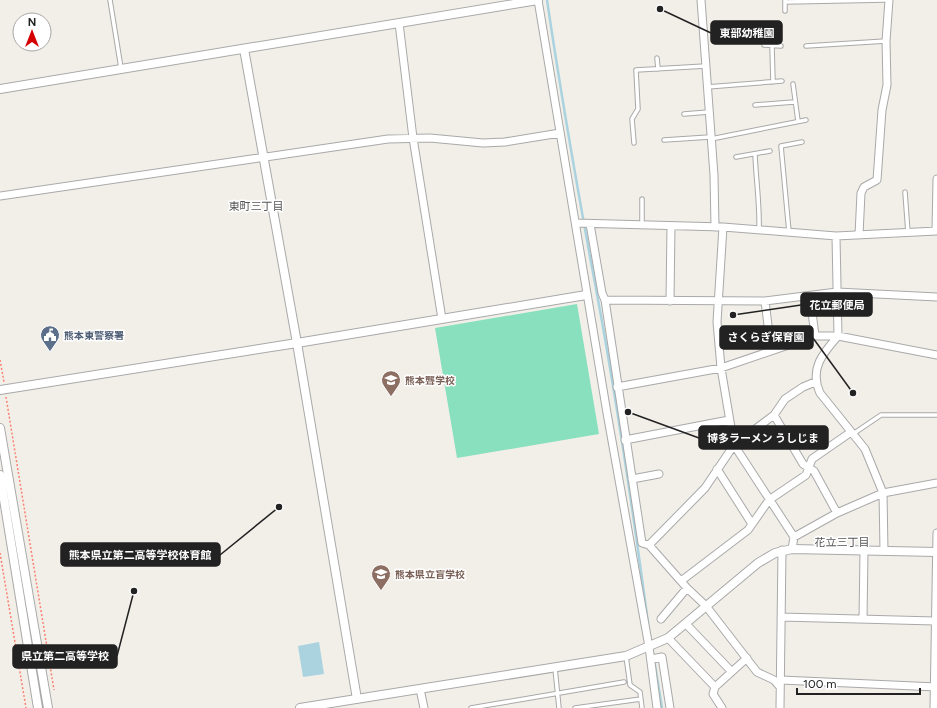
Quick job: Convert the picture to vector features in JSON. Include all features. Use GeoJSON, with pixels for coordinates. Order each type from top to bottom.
{"type":"FeatureCollection","features":[{"type":"Feature","properties":{"kind":"street"},"geometry":{"type":"LineString","coordinates":[[0,89],[539,0],[576,223],[586,295],[649,647],[657,708]]}},
{"type":"Feature","properties":{"kind":"street"},"geometry":{"type":"LineString","coordinates":[[701,0],[710,138],[714,175],[714,227]]}},
{"type":"Feature","properties":{"kind":"street"},"geometry":{"type":"LineString","coordinates":[[860,235],[861,193],[864,187],[877,180],[882,110],[887,85],[886,41],[889,0]]}},
{"type":"Feature","properties":{"kind":"street"},"geometry":{"type":"LineString","coordinates":[[400,23],[413,138],[442,319]]}},
{"type":"Feature","properties":{"kind":"street"},"geometry":{"type":"LineString","coordinates":[[244,49],[297,343],[357,699]]}},
{"type":"Feature","properties":{"kind":"street"},"geometry":{"type":"LineString","coordinates":[[0,196],[263,156],[413,138],[483,143],[505,142],[560,133]]}},
{"type":"Feature","properties":{"kind":"street"},"geometry":{"type":"LineString","coordinates":[[576,223],[714,227],[836,236],[937,231],[937,179]]}},
{"type":"Feature","properties":{"kind":"street"},"geometry":{"type":"LineString","coordinates":[[590,224],[602,293],[605,300],[620,411],[642,542],[649,545],[687,588],[706,606],[757,672],[781,683],[936,687]]}},
{"type":"Feature","properties":{"kind":"street"},"geometry":{"type":"LineString","coordinates":[[670,301],[671,226]]}},
{"type":"Feature","properties":{"kind":"street"},"geometry":{"type":"LineString","coordinates":[[723,228],[717,322],[721,368],[734,445],[794,537],[792,549]]}},
{"type":"Feature","properties":{"kind":"street"},"geometry":{"type":"LineString","coordinates":[[836,236],[838,336],[826,349],[819,363],[815,382],[820,393],[865,449],[883,493],[884,551]]}},
{"type":"Feature","properties":{"kind":"street"},"geometry":{"type":"LineString","coordinates":[[605,300],[718,302],[765,301],[837,292],[937,297]]}},
{"type":"Feature","properties":{"kind":"street"},"geometry":{"type":"LineString","coordinates":[[3,388],[297,343],[586,295]]}},
{"type":"Feature","properties":{"kind":"street"},"geometry":{"type":"LineString","coordinates":[[810,296],[815,336]]}},
{"type":"Feature","properties":{"kind":"street"},"geometry":{"type":"LineString","coordinates":[[765,301],[771,350]]}},
{"type":"Feature","properties":{"kind":"street"},"geometry":{"type":"LineString","coordinates":[[617,387],[721,368],[815,336],[838,336],[937,355]]}},
{"type":"Feature","properties":{"kind":"street"},"geometry":{"type":"LineString","coordinates":[[649,545],[705,488],[734,445],[774,414],[785,400],[803,387],[815,382]]}},
{"type":"Feature","properties":{"kind":"street"},"geometry":{"type":"LineString","coordinates":[[607,413],[620,411]]}},
{"type":"Feature","properties":{"kind":"street"},"geometry":{"type":"LineString","coordinates":[[774,414],[803,464],[814,471],[837,513]]}},
{"type":"Feature","properties":{"kind":"street"},"geometry":{"type":"LineString","coordinates":[[625,440],[729,420]]}},
{"type":"Feature","properties":{"kind":"street"},"geometry":{"type":"LineString","coordinates":[[0,428],[48,708]]}},
{"type":"Feature","properties":{"kind":"street"},"geometry":{"type":"LineString","coordinates":[[682,581],[748,530],[769,500],[806,475],[812,459],[852,433]]}},
{"type":"Feature","properties":{"kind":"street"},"geometry":{"type":"LineString","coordinates":[[717,469],[752,524]]}},
{"type":"Feature","properties":{"kind":"street"},"geometry":{"type":"LineString","coordinates":[[632,479],[659,474]]}},
{"type":"Feature","properties":{"kind":"street"},"geometry":{"type":"LineString","coordinates":[[0,475],[38,708]]}},
{"type":"Feature","properties":{"kind":"street"},"geometry":{"type":"LineString","coordinates":[[794,537],[837,513],[883,493],[937,483]]}},
{"type":"Feature","properties":{"kind":"street"},"geometry":{"type":"LineString","coordinates":[[934,708],[936,687],[935,621],[937,532]]}},
{"type":"Feature","properties":{"kind":"street"},"geometry":{"type":"LineString","coordinates":[[300,708],[626,656],[668,638],[758,564],[782,550],[937,552]]}},
{"type":"Feature","properties":{"kind":"street"},"geometry":{"type":"LineString","coordinates":[[780,708],[782,550]]}},
{"type":"Feature","properties":{"kind":"street"},"geometry":{"type":"LineString","coordinates":[[863,619],[864,551]]}},
{"type":"Feature","properties":{"kind":"street"},"geometry":{"type":"LineString","coordinates":[[661,619],[687,588]]}},
{"type":"Feature","properties":{"kind":"street"},"geometry":{"type":"LineString","coordinates":[[781,617],[935,621]]}},
{"type":"Feature","properties":{"kind":"street"},"geometry":{"type":"LineString","coordinates":[[686,624],[731,671]]}},
{"type":"Feature","properties":{"kind":"street"},"geometry":{"type":"LineString","coordinates":[[668,638],[715,687]]}},
{"type":"Feature","properties":{"kind":"street"},"geometry":{"type":"LineString","coordinates":[[651,659],[662,657],[670,708]]}},
{"type":"Feature","properties":{"kind":"street"},"geometry":{"type":"LineString","coordinates":[[722,708],[713,694],[715,687],[747,658]]}},
{"type":"Feature","properties":{"kind":"street"},"geometry":{"type":"LineString","coordinates":[[420,689],[424,708]]}},
{"type":"Feature","properties":{"kind":"lane"},"geometry":{"type":"LineString","coordinates":[[110,0],[121,69]]}},
{"type":"Feature","properties":{"kind":"lane"},"geometry":{"type":"LineString","coordinates":[[785,11],[785,1],[885,0]]}},
{"type":"Feature","properties":{"kind":"lane"},"geometry":{"type":"LineString","coordinates":[[806,46],[886,41]]}},
{"type":"Feature","properties":{"kind":"lane"},"geometry":{"type":"LineString","coordinates":[[764,45],[781,46]]}},
{"type":"Feature","properties":{"kind":"lane"},"geometry":{"type":"LineString","coordinates":[[772,46],[773,82]]}},
{"type":"Feature","properties":{"kind":"lane"},"geometry":{"type":"LineString","coordinates":[[657,58],[658,69]]}},
{"type":"Feature","properties":{"kind":"lane"},"geometry":{"type":"LineString","coordinates":[[634,143],[632,119],[638,109],[636,70],[706,66]]}},
{"type":"Feature","properties":{"kind":"lane"},"geometry":{"type":"LineString","coordinates":[[707,87],[782,81]]}},
{"type":"Feature","properties":{"kind":"lane"},"geometry":{"type":"LineString","coordinates":[[793,84],[794,102],[798,121]]}},
{"type":"Feature","properties":{"kind":"lane"},"geometry":{"type":"LineString","coordinates":[[755,104],[794,102]]}},
{"type":"Feature","properties":{"kind":"lane"},"geometry":{"type":"LineString","coordinates":[[684,114],[709,112]]}},
{"type":"Feature","properties":{"kind":"lane"},"geometry":{"type":"LineString","coordinates":[[664,140],[710,138],[806,120]]}},
{"type":"Feature","properties":{"kind":"lane"},"geometry":{"type":"LineString","coordinates":[[789,232],[781,146],[802,142]]}},
{"type":"Feature","properties":{"kind":"lane"},"geometry":{"type":"LineString","coordinates":[[736,157],[770,152]]}},
{"type":"Feature","properties":{"kind":"lane"},"geometry":{"type":"LineString","coordinates":[[755,154],[757,196],[760,206],[759,230]]}},
{"type":"Feature","properties":{"kind":"lane"},"geometry":{"type":"LineString","coordinates":[[905,192],[908,232]]}},
{"type":"Feature","properties":{"kind":"lane"},"geometry":{"type":"LineString","coordinates":[[642,199],[642,225]]}},
{"type":"Feature","properties":{"kind":"lane"},"geometry":{"type":"LineString","coordinates":[[852,433],[881,415],[937,415]]}},
{"type":"Feature","properties":{"kind":"lane"},"geometry":{"type":"LineString","coordinates":[[626,656],[630,685],[640,692],[642,708]]}},
{"type":"Feature","properties":{"kind":"lane"},"geometry":{"type":"LineString","coordinates":[[555,668],[559,708]]}},
{"type":"Feature","properties":{"kind":"lane"},"geometry":{"type":"LineString","coordinates":[[471,708],[624,682]]}},
{"type":"Feature","properties":{"kind":"lane"},"geometry":{"type":"LineString","coordinates":[[575,708],[641,699]]}},
{"type":"Feature","properties":{"kind":"path"},"geometry":{"type":"LineString","coordinates":[[0,360],[3,388],[54,692]]}},
{"type":"Feature","properties":{"kind":"path"},"geometry":{"type":"LineString","coordinates":[[0,553],[26,708]]}},
{"type":"Feature","properties":{"kind":"green space"},"geometry":{"type":"Polygon","coordinates":[[[577,304],[599,434],[457,458],[435,328],[577,304]]]}},
{"type":"Feature","properties":{"kind":"water"},"geometry":{"type":"Polygon","coordinates":[[[319,642],[324,674],[303,677],[298,646],[319,642]]]}},
{"type":"Feature","properties":{"kind":"waterway"},"geometry":{"type":"LineString","coordinates":[[547,0],[568,131],[615,397],[648,623]]}},
{"type":"Feature","properties":{"kind":"waterway"},"geometry":{"type":"LineString","coordinates":[[654,659],[662,708]]}},
{"type":"Feature","properties":{"kind":"place","name":"東部幼稚園"},"geometry":{"type":"Point","coordinates":[660,9]}},
{"type":"Feature","properties":{"kind":"place","name":"花立郵便局"},"geometry":{"type":"Point","coordinates":[733,315]}},
{"type":"Feature","properties":{"kind":"place","name":"熊本東警察署"},"geometry":{"type":"Point","coordinates":[50,352]}},
{"type":"Feature","properties":{"kind":"place","name":"さくらぎ保育園"},"geometry":{"type":"Point","coordinates":[853,393]}},
{"type":"Feature","properties":{"kind":"place","name":"熊本聾学校"},"geometry":{"type":"Point","coordinates":[391,397]}},
{"type":"Feature","properties":{"kind":"place","name":"博多ラーメン うしじま"},"geometry":{"type":"Point","coordinates":[628,412]}},
{"type":"Feature","properties":{"kind":"place","name":"熊本県立第二高等学校体育館"},"geometry":{"type":"Point","coordinates":[279,507]}},
{"type":"Feature","properties":{"kind":"place","name":"県立第二高等学校"},"geometry":{"type":"Point","coordinates":[134,591]}},
{"type":"Feature","properties":{"kind":"place","name":"熊本県立盲学校"},"geometry":{"type":"Point","coordinates":[381,591]}},
{"type":"Feature","properties":{"kind":"district","name":"東町三丁目"},"geometry":{"type":"Point","coordinates":[256,206]}},
{"type":"Feature","properties":{"kind":"district","name":"花立三丁目"},"geometry":{"type":"Point","coordinates":[842,542]}}]}
